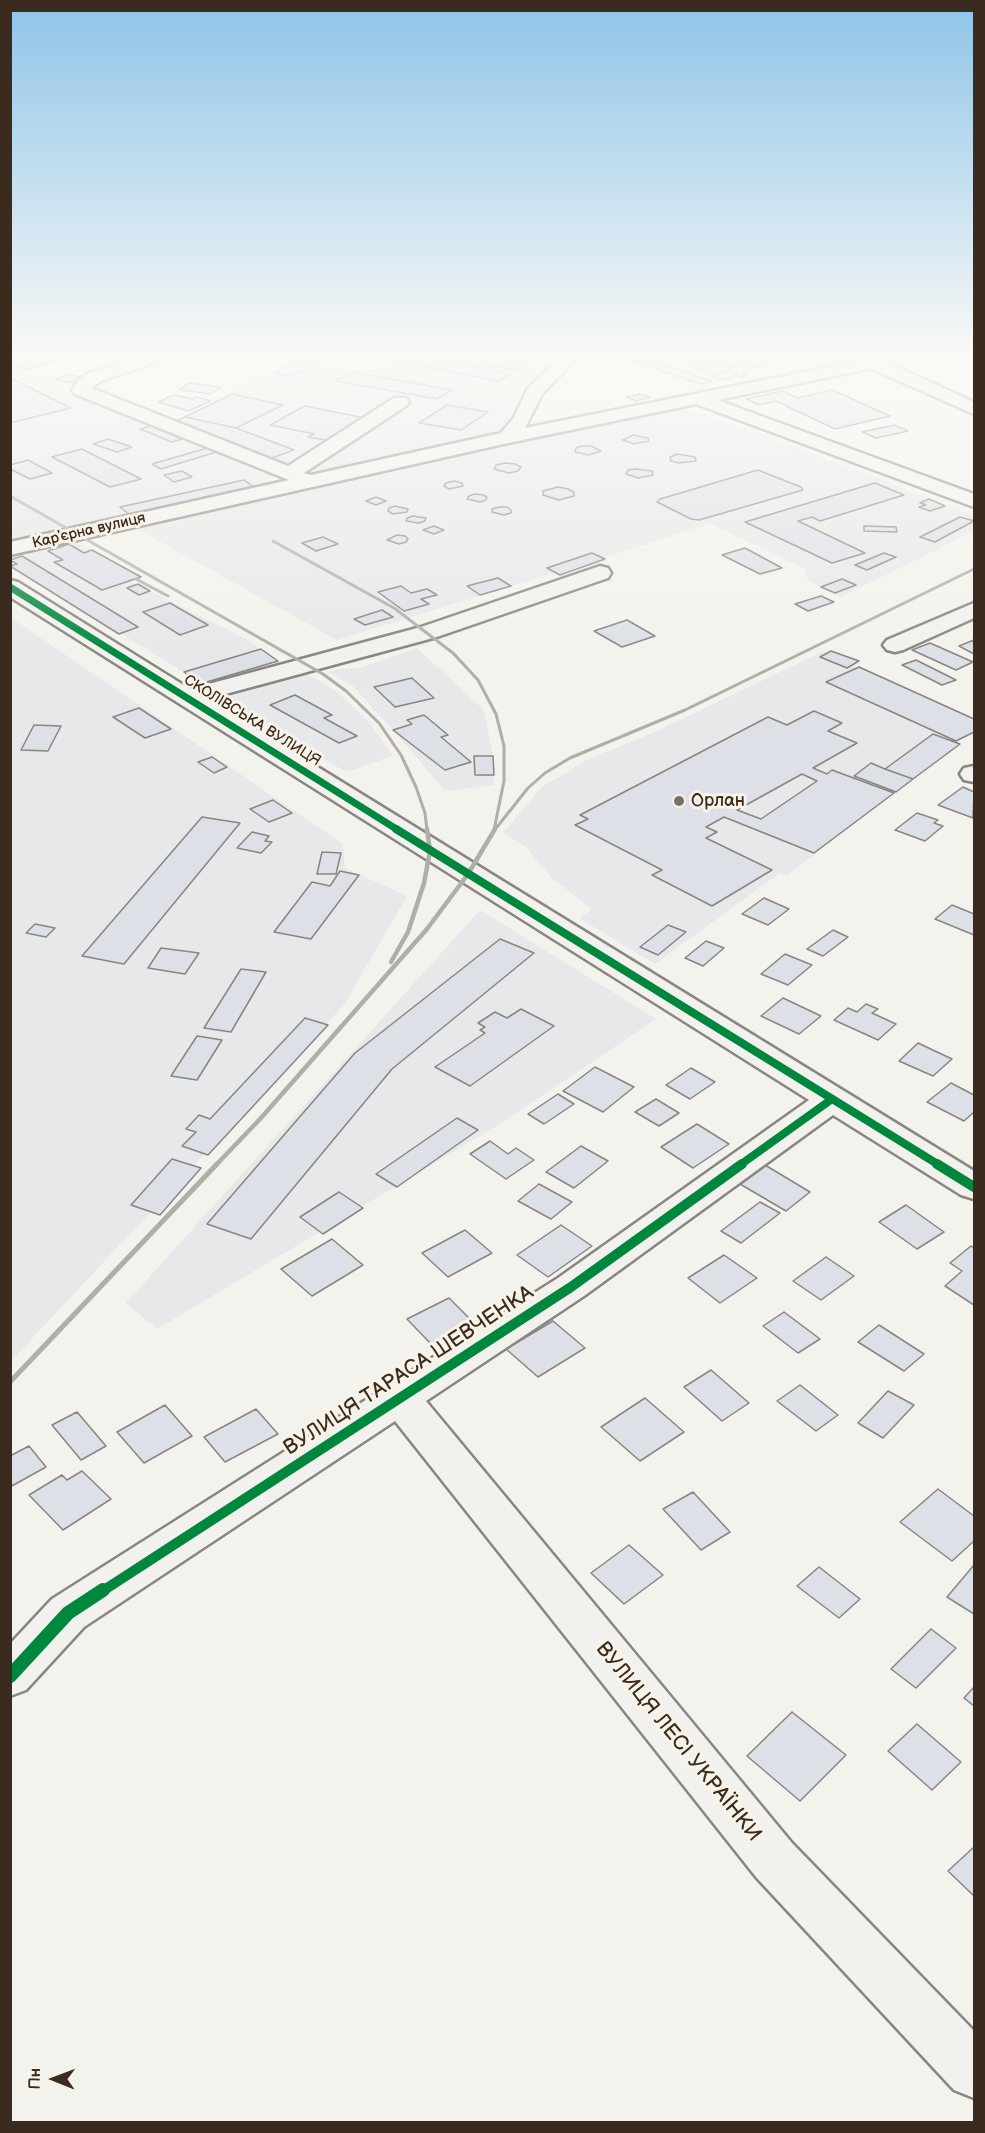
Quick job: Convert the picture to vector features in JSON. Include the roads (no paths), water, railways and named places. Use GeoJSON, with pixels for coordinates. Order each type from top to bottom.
{"type":"FeatureCollection","features":[{"type":"Feature","properties":{"kind":"main road"},"geometry":{"type":"LineString","coordinates":[[248,458],[310,482]]}},
{"type":"Feature","properties":{"kind":"main road"},"geometry":{"type":"LineString","coordinates":[[289,474],[314,458]]}},
{"type":"Feature","properties":{"kind":"main road","name":"Карʼєрна вулиця"},"geometry":{"type":"LineString","coordinates":[[10,549],[418,458]]}},
{"type":"Feature","properties":{"kind":"main road"},"geometry":{"type":"LineString","coordinates":[[857,458],[975,501]]}},
{"type":"Feature","properties":{"kind":"main road"},"geometry":{"type":"LineString","coordinates":[[188,697],[429,632],[600,573]]}},
{"type":"Feature","properties":{"kind":"main road","name":"СКОЛІВСЬКА ВУЛИЦЯ"},"geometry":{"type":"LineString","coordinates":[[10,587],[832,1099]]}},
{"type":"Feature","properties":{"kind":"main road"},"geometry":{"type":"LineString","coordinates":[[10,610],[35,602]]}},
{"type":"Feature","properties":{"kind":"main road"},"geometry":{"type":"LineString","coordinates":[[895,645],[975,610]]}},
{"type":"Feature","properties":{"kind":"main road"},"geometry":{"type":"LineString","coordinates":[[832,1099],[975,1187]]}},
{"type":"Feature","properties":{"kind":"main road","name":"ВУЛИЦЯ ТАРАСА ШЕВЧЕНКА"},"geometry":{"type":"LineString","coordinates":[[10,1676],[68,1613],[571,1287],[832,1099]]}},
{"type":"Feature","properties":{"kind":"main road","name":"ВУЛИЦЯ ЛЕСІ УКРАЇНКИ"},"geometry":{"type":"LineString","coordinates":[[400,1398],[774,1860],[975,2070]]}},
{"type":"Feature","properties":{"kind":"railway"},"geometry":{"type":"LineString","coordinates":[[10,496],[323,674],[346,691],[379,723],[401,755],[416,787],[425,813],[427,830]]}},
{"type":"Feature","properties":{"kind":"railway"},"geometry":{"type":"LineString","coordinates":[[273,541],[394,608],[453,653],[478,680],[496,714],[504,746],[504,781],[494,830]]}},
{"type":"Feature","properties":{"kind":"railway"},"geometry":{"type":"LineString","coordinates":[[497,827],[528,788],[545,773],[570,758],[685,710],[974,569]]}},
{"type":"Feature","properties":{"kind":"railway"},"geometry":{"type":"LineString","coordinates":[[136,579],[168,596]]}},
{"type":"Feature","properties":{"kind":"railway"},"geometry":{"type":"LineString","coordinates":[[391,962],[408,932],[424,883],[430,851],[427,829]]}},
{"type":"Feature","properties":{"kind":"railway"},"geometry":{"type":"LineString","coordinates":[[216,1165],[261,1118],[427,929],[468,874],[495,829]]}},
{"type":"Feature","properties":{"kind":"railway"},"geometry":{"type":"LineString","coordinates":[[10,1382],[217,1164]]}},
{"type":"Feature","properties":{"kind":"place","name":"Орлан"},"geometry":{"type":"Point","coordinates":[679,801]}}]}
